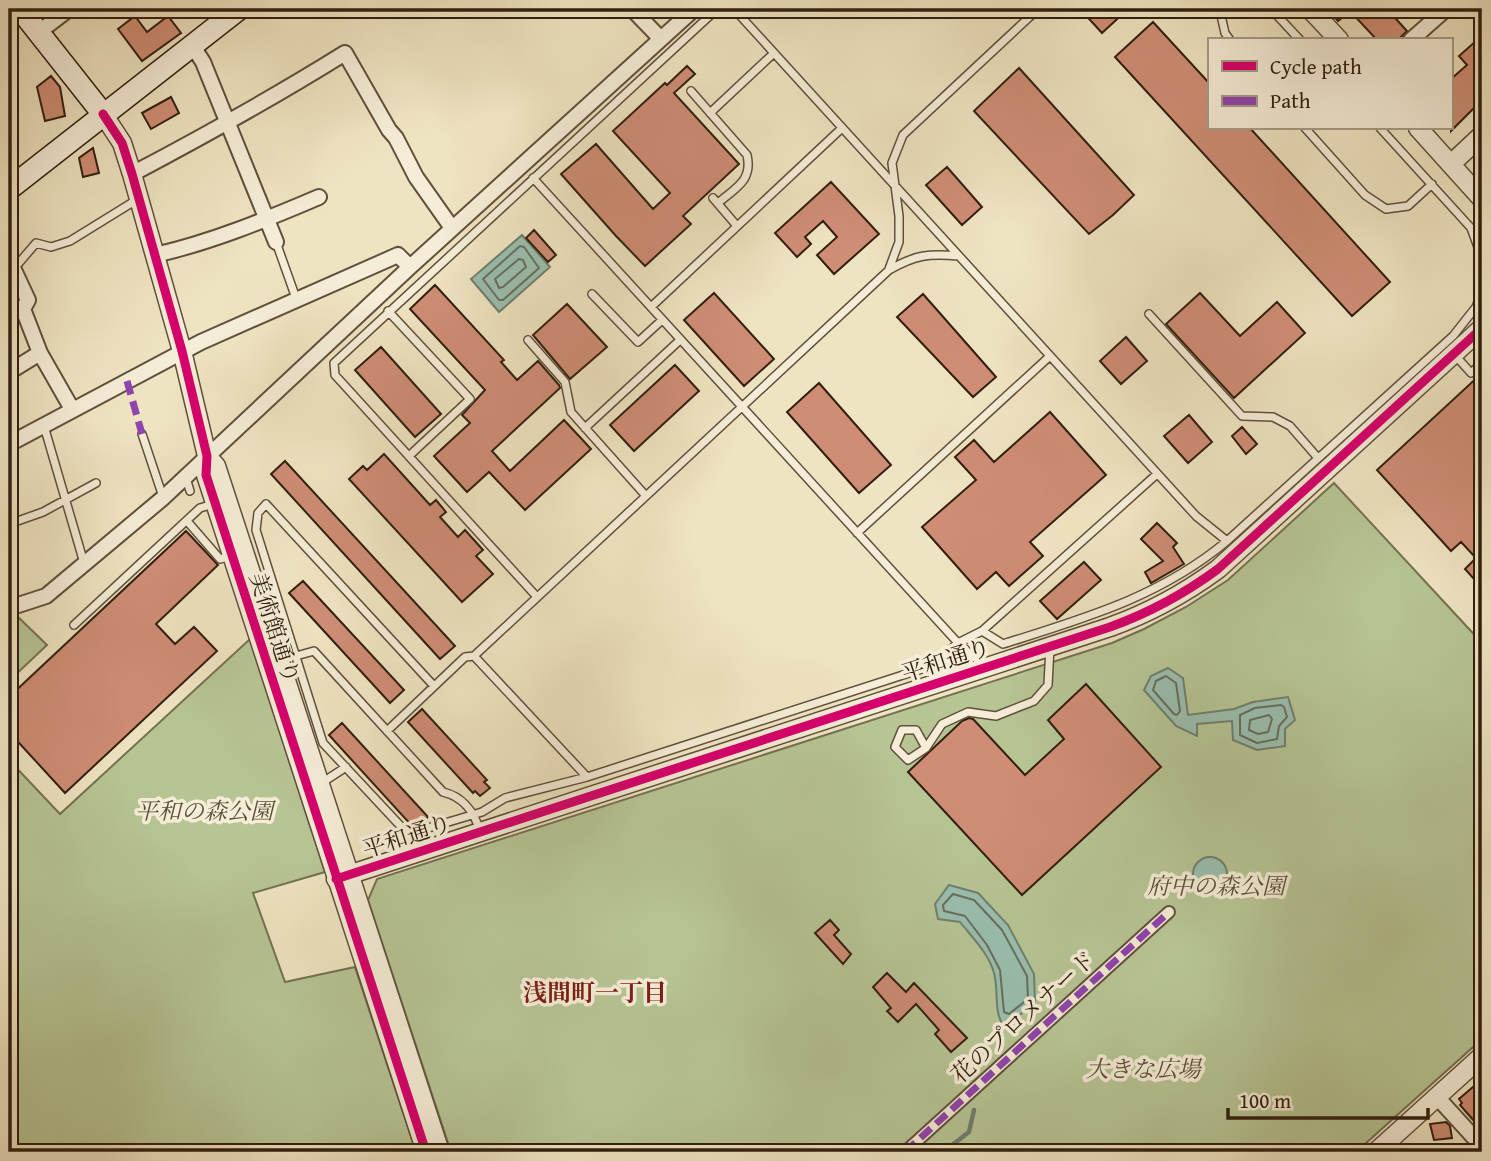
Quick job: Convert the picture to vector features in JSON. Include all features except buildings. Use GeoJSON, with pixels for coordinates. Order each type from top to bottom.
{"type":"FeatureCollection","features":[{"type":"Feature","properties":{"kind":"main road"},"geometry":{"type":"LineString","coordinates":[[20,9],[103,114]]}},
{"type":"Feature","properties":{"kind":"main road"},"geometry":{"type":"LineString","coordinates":[[9,188],[239,9]]}},
{"type":"Feature","properties":{"kind":"street"},"geometry":{"type":"LineString","coordinates":[[39,32],[69,9]]}},
{"type":"Feature","properties":{"kind":"street"},"geometry":{"type":"LineString","coordinates":[[632,9],[661,39]]}},
{"type":"Feature","properties":{"kind":"street"},"geometry":{"type":"LineString","coordinates":[[9,608],[46,596],[163,498],[188,485],[207,456],[452,228],[695,9]]}},
{"type":"Feature","properties":{"kind":"street"},"geometry":{"type":"LineString","coordinates":[[1413,38],[1446,9]]}},
{"type":"Feature","properties":{"kind":"street"},"geometry":{"type":"LineString","coordinates":[[1313,10],[1337,38]]}},
{"type":"Feature","properties":{"kind":"street"},"geometry":{"type":"LineString","coordinates":[[192,45],[203,62],[276,242]]}},
{"type":"Feature","properties":{"kind":"street"},"geometry":{"type":"LineString","coordinates":[[132,174],[345,53],[416,177],[452,228]]}},
{"type":"Feature","properties":{"kind":"street","name":"美術館通り"},"geometry":{"type":"LineString","coordinates":[[103,114],[122,143],[132,174],[182,351],[207,456],[216,467],[232,556],[276,647]]}},
{"type":"Feature","properties":{"kind":"street"},"geometry":{"type":"LineString","coordinates":[[1420,130],[1482,199]]}},
{"type":"Feature","properties":{"kind":"street"},"geometry":{"type":"LineString","coordinates":[[1451,164],[1482,135]]}},
{"type":"Feature","properties":{"kind":"street"},"geometry":{"type":"LineString","coordinates":[[155,255],[197,246],[319,197]]}},
{"type":"Feature","properties":{"kind":"street"},"geometry":{"type":"LineString","coordinates":[[9,444],[182,351],[398,256],[410,267]]}},
{"type":"Feature","properties":{"kind":"street"},"geometry":{"type":"LineString","coordinates":[[11,272],[28,300],[23,309],[40,353],[72,409]]}},
{"type":"Feature","properties":{"kind":"street","name":"平和通り"},"geometry":{"type":"LineString","coordinates":[[343,877],[1135,618],[1218,569],[1482,328]]}},
{"type":"Feature","properties":{"kind":"street"},"geometry":{"type":"LineString","coordinates":[[9,372],[40,353]]}},
{"type":"Feature","properties":{"kind":"street","name":"美術館通り"},"geometry":{"type":"LineString","coordinates":[[221,502],[276,647],[287,705],[343,877],[426,1152]]}},
{"type":"Feature","properties":{"kind":"street","name":"美術館通り"},"geometry":{"type":"LineString","coordinates":[[287,705],[320,784],[343,877],[440,1152]]}},
{"type":"Feature","properties":{"kind":"street","name":"花のプロメナード"},"geometry":{"type":"LineString","coordinates":[[905,1152],[1169,912]]}},
{"type":"Feature","properties":{"kind":"street"},"geometry":{"type":"LineString","coordinates":[[1376,1152],[1482,1056]]}},
{"type":"Feature","properties":{"kind":"street"},"geometry":{"type":"LineString","coordinates":[[1437,1097],[1480,1145]]}},
{"type":"Feature","properties":{"kind":"lane"},"geometry":{"type":"LineString","coordinates":[[537,597],[335,375],[334,363],[717,9]]}},
{"type":"Feature","properties":{"kind":"lane"},"geometry":{"type":"LineString","coordinates":[[734,9],[1157,474],[1196,516],[1227,541]]}},
{"type":"Feature","properties":{"kind":"lane"},"geometry":{"type":"LineString","coordinates":[[889,270],[899,242],[892,163],[903,135],[1038,9]]}},
{"type":"Feature","properties":{"kind":"lane"},"geometry":{"type":"LineString","coordinates":[[1222,9],[1220,11],[1229,38]]}},
{"type":"Feature","properties":{"kind":"lane"},"geometry":{"type":"LineString","coordinates":[[1271,9],[1298,38]]}},
{"type":"Feature","properties":{"kind":"lane"},"geometry":{"type":"LineString","coordinates":[[710,113],[775,53]]}},
{"type":"Feature","properties":{"kind":"lane"},"geometry":{"type":"LineString","coordinates":[[691,91],[747,155],[749,173],[742,182],[715,200],[737,226]]}},
{"type":"Feature","properties":{"kind":"lane"},"geometry":{"type":"LineString","coordinates":[[651,307],[842,128]]}},
{"type":"Feature","properties":{"kind":"lane"},"geometry":{"type":"LineString","coordinates":[[1307,130],[1365,195],[1386,209],[1408,206],[1432,184]]}},
{"type":"Feature","properties":{"kind":"lane"},"geometry":{"type":"LineString","coordinates":[[1382,130],[1471,228],[1482,258]]}},
{"type":"Feature","properties":{"kind":"lane"},"geometry":{"type":"LineString","coordinates":[[533,178],[958,643],[986,668]]}},
{"type":"Feature","properties":{"kind":"lane"},"geometry":{"type":"LineString","coordinates":[[11,272],[36,243],[51,247],[70,241],[138,199]]}},
{"type":"Feature","properties":{"kind":"lane"},"geometry":{"type":"LineString","coordinates":[[276,242],[298,301]]}},
{"type":"Feature","properties":{"kind":"lane"},"geometry":{"type":"LineString","coordinates":[[387,731],[465,657],[474,656],[889,270],[919,256],[959,256]]}},
{"type":"Feature","properties":{"kind":"lane"},"geometry":{"type":"LineString","coordinates":[[982,631],[1003,644],[1103,612],[1169,582],[1209,556],[1453,336],[1476,307],[1482,292]]}},
{"type":"Feature","properties":{"kind":"lane"},"geometry":{"type":"LineString","coordinates":[[592,294],[638,342],[662,320]]}},
{"type":"Feature","properties":{"kind":"lane"},"geometry":{"type":"LineString","coordinates":[[388,311],[470,399],[409,456]]}},
{"type":"Feature","properties":{"kind":"lane"},"geometry":{"type":"LineString","coordinates":[[1149,314],[1242,415],[1273,417],[1290,426],[1318,458]]}},
{"type":"Feature","properties":{"kind":"lane"},"geometry":{"type":"LineString","coordinates":[[528,340],[565,382],[571,412],[646,496]]}},
{"type":"Feature","properties":{"kind":"lane"},"geometry":{"type":"LineString","coordinates":[[585,428],[680,340]]}},
{"type":"Feature","properties":{"kind":"lane"},"geometry":{"type":"LineString","coordinates":[[1454,354],[1471,373],[1482,363]]}},
{"type":"Feature","properties":{"kind":"lane"},"geometry":{"type":"LineString","coordinates":[[857,533],[1050,356]]}},
{"type":"Feature","properties":{"kind":"lane"},"geometry":{"type":"LineString","coordinates":[[44,425],[84,563]]}},
{"type":"Feature","properties":{"kind":"lane"},"geometry":{"type":"LineString","coordinates":[[142,434],[163,498]]}},
{"type":"Feature","properties":{"kind":"lane"},"geometry":{"type":"LineString","coordinates":[[296,656],[323,743],[408,834],[475,814],[505,798],[587,777],[934,665],[958,643],[982,631],[1157,474]]}},
{"type":"Feature","properties":{"kind":"lane"},"geometry":{"type":"LineString","coordinates":[[9,524],[43,512],[96,483]]}},
{"type":"Feature","properties":{"kind":"lane"},"geometry":{"type":"LineString","coordinates":[[74,625],[200,508],[221,502]]}},
{"type":"Feature","properties":{"kind":"lane"},"geometry":{"type":"LineString","coordinates":[[434,686],[266,504],[258,513],[256,530],[276,647],[296,656],[314,651],[443,792],[456,795],[475,814],[480,832]]}},
{"type":"Feature","properties":{"kind":"lane"},"geometry":{"type":"LineString","coordinates":[[187,521],[220,559],[232,556]]}},
{"type":"Feature","properties":{"kind":"lane"},"geometry":{"type":"LineString","coordinates":[[926,748],[916,730],[902,730],[895,747],[908,760],[926,748],[942,724],[968,712],[996,716],[1034,701],[1048,685],[1050,647]]}},
{"type":"Feature","properties":{"kind":"lane"},"geometry":{"type":"LineString","coordinates":[[474,656],[587,777]]}},
{"type":"Feature","properties":{"kind":"lane"},"geometry":{"type":"LineString","coordinates":[[320,784],[346,767]]}},
{"type":"Feature","properties":{"kind":"green space","name":"府中の森公園"},"geometry":{"type":"Polygon","coordinates":[[[1334,483],[1482,643],[1482,1039],[1356,1152],[451,1152],[368,900],[377,879],[1112,643],[1186,607],[1228,580],[1334,483]]]}},
{"type":"Feature","properties":{"kind":"green space"},"geometry":{"type":"Polygon","coordinates":[[[14,613],[47,645],[9,681],[9,614],[14,613]]]}},
{"type":"Feature","properties":{"kind":"green space","name":"平和の森公園"},"geometry":{"type":"Polygon","coordinates":[[[250,639],[325,872],[253,893],[285,982],[355,967],[416,1152],[9,1152],[9,760],[60,814],[250,639]]]}},
{"type":"Feature","properties":{"kind":"water"},"geometry":{"type":"Polygon","coordinates":[[[522,235],[550,267],[499,312],[471,279],[522,235]]]}},
{"type":"Feature","properties":{"kind":"water"},"geometry":{"type":"Polygon","coordinates":[[[1168,668],[1183,678],[1188,715],[1234,709],[1253,702],[1288,697],[1295,720],[1285,729],[1285,746],[1257,750],[1233,740],[1232,721],[1197,724],[1197,736],[1176,726],[1144,690],[1151,676],[1168,668]]]}},
{"type":"Feature","properties":{"kind":"water"},"geometry":{"type":"Polygon","coordinates":[[[1210,857],[1222,862],[1227,874],[1222,886],[1210,891],[1198,886],[1193,874],[1198,862],[1210,857]]]}},
{"type":"Feature","properties":{"kind":"water"},"geometry":{"type":"Polygon","coordinates":[[[949,885],[978,893],[1008,925],[1034,974],[1035,1003],[1004,1027],[997,1008],[994,973],[984,952],[960,922],[938,919],[935,904],[949,885]]]}},
{"type":"Feature","properties":{"kind":"waterway"},"geometry":{"type":"LineString","coordinates":[[943,1152],[969,1132],[974,1110]]}},
{"type":"Feature","properties":{"kind":"marked path"},"geometry":{"type":"LineString","coordinates":[[127,381],[142,434]]}},
{"type":"Feature","properties":{"kind":"marked path"},"geometry":{"type":"LineString","coordinates":[[905,1152],[1169,912]]}},
{"type":"Feature","properties":{"kind":"cycle path"},"geometry":{"type":"LineString","coordinates":[[103,114],[122,143],[132,174],[182,351],[207,456],[206,475],[426,1152]]}},
{"type":"Feature","properties":{"kind":"cycle path"},"geometry":{"type":"LineString","coordinates":[[336,879],[1110,627],[1152,609],[1218,569],[1482,328]]}},
{"type":"Feature","properties":{"kind":"district","name":"浅間町一丁目"},"geometry":{"type":"Point","coordinates":[595,993]}},
{"type":"Feature","properties":{"kind":"park label","name":"大きな広場"},"geometry":{"type":"Point","coordinates":[1143,1069]}}]}
